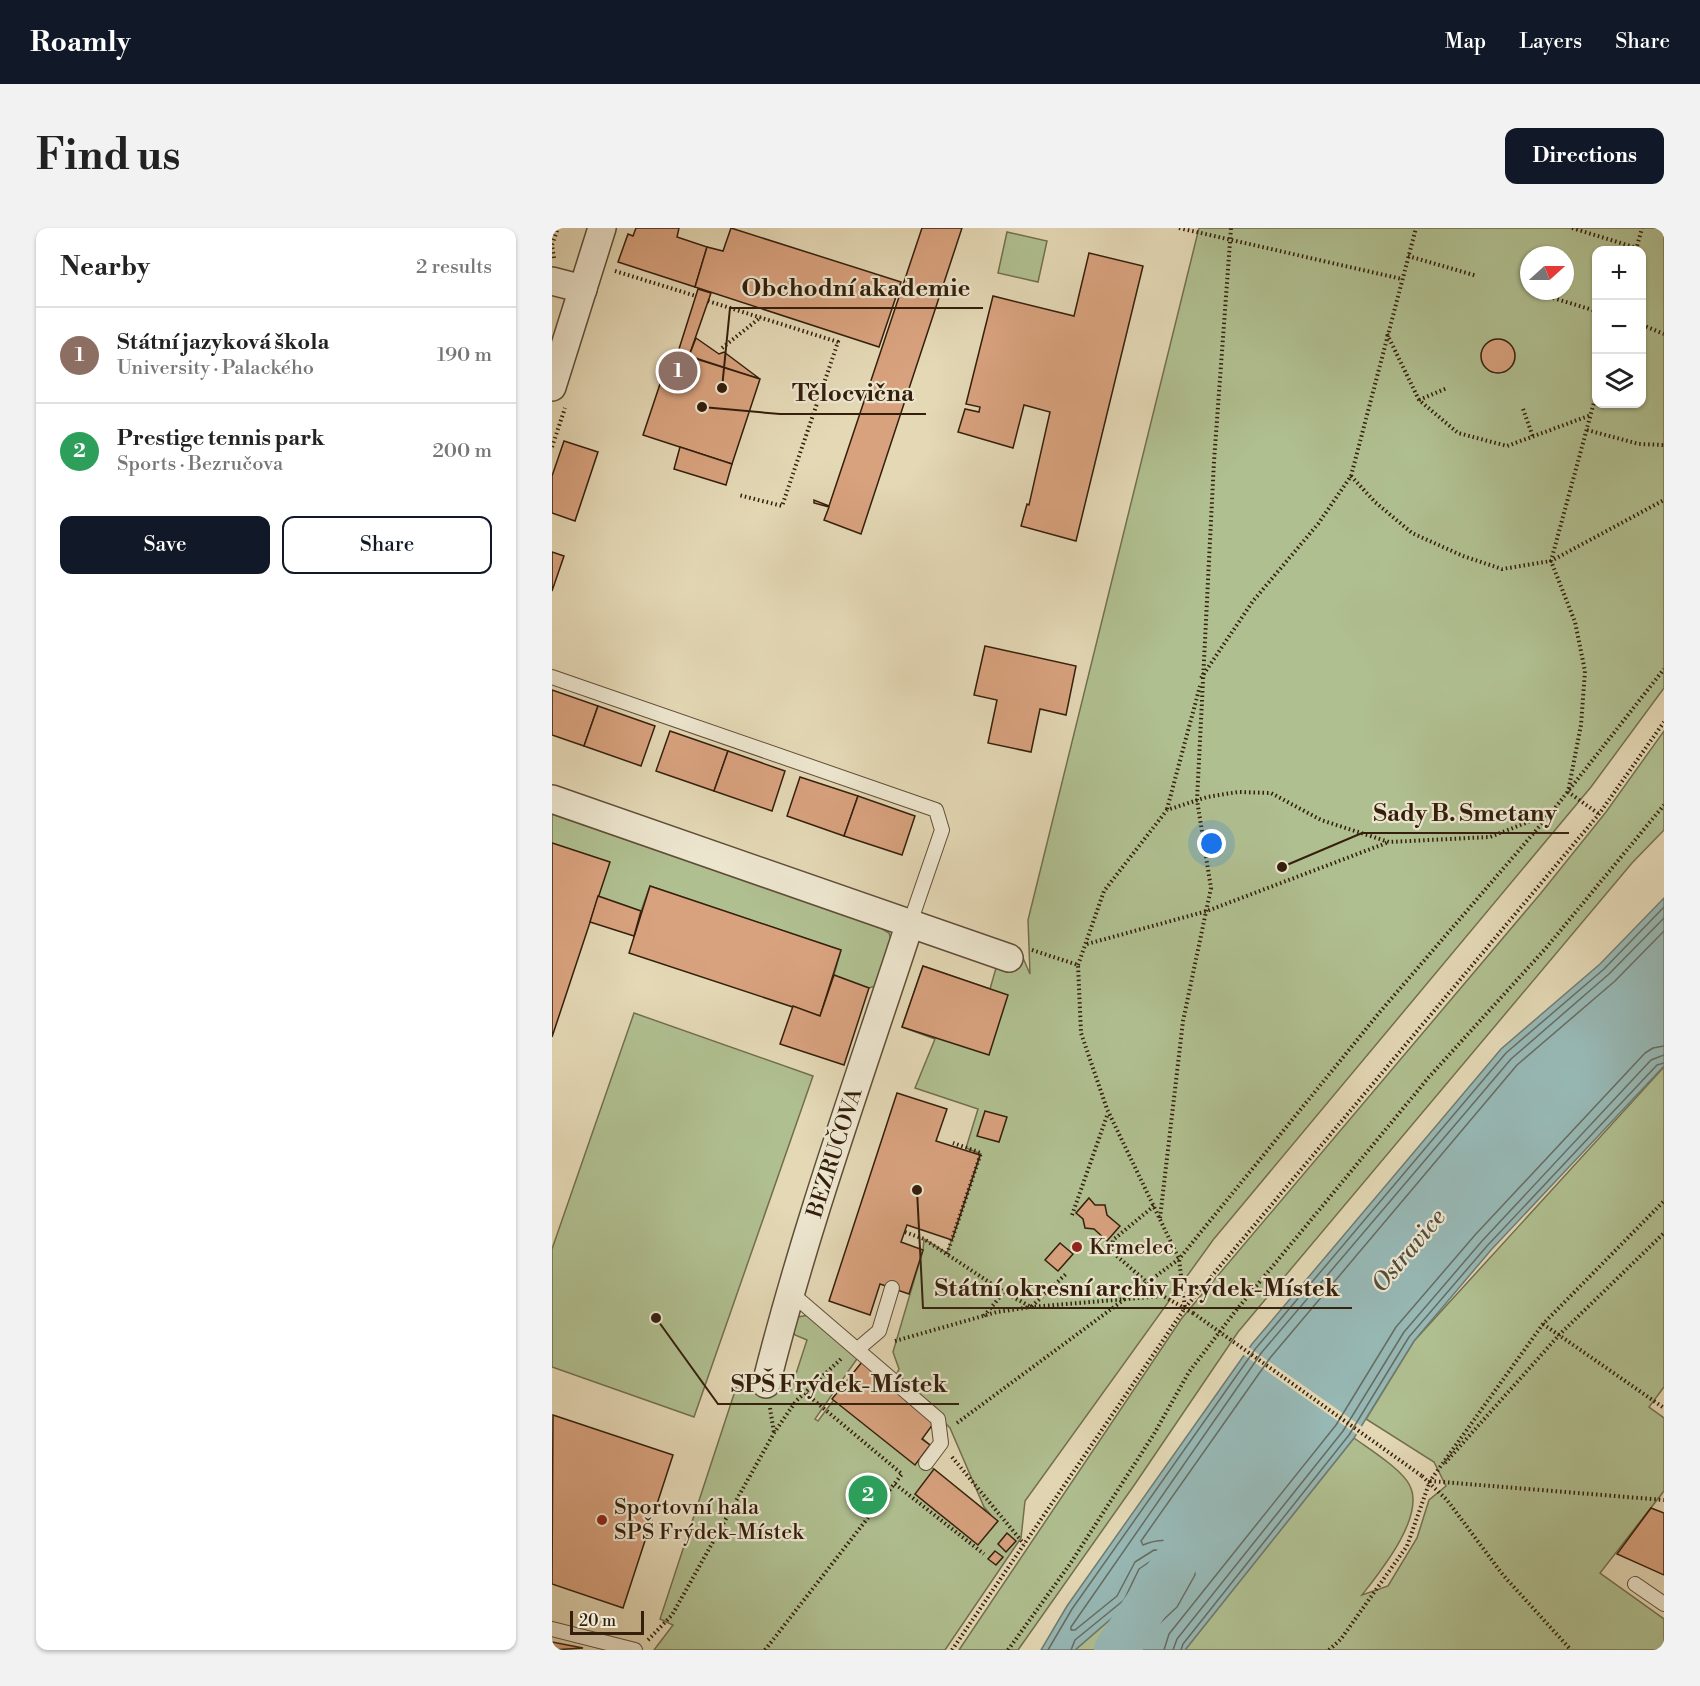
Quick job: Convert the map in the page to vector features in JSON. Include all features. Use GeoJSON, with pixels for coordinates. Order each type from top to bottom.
{"type":"FeatureCollection","features":[{"type":"Feature","properties":{"kind":"street"},"geometry":{"type":"LineString","coordinates":[[552,387],[602,228]]}},
{"type":"Feature","properties":{"kind":"street"},"geometry":{"type":"LineString","coordinates":[[553,270],[587,277]]}},
{"type":"Feature","properties":{"kind":"street"},"geometry":{"type":"LineString","coordinates":[[552,799],[909,923],[1017,954]]}},
{"type":"Feature","properties":{"kind":"street","name":"BEZRUČOVA"},"geometry":{"type":"LineString","coordinates":[[766,1384],[791,1293],[909,923]]}},
{"type":"Feature","properties":{"kind":"lane"},"geometry":{"type":"LineString","coordinates":[[552,677],[936,810],[942,830],[909,923]]}},
{"type":"Feature","properties":{"kind":"lane"},"geometry":{"type":"LineString","coordinates":[[858,1348],[879,1331],[892,1288]]}},
{"type":"Feature","properties":{"kind":"lane"},"geometry":{"type":"LineString","coordinates":[[791,1293],[858,1348],[938,1419],[941,1443],[926,1463]]}},
{"type":"Feature","properties":{"kind":"lane"},"geometry":{"type":"LineString","coordinates":[[1635,1584],[1664,1604]]}},
{"type":"Feature","properties":{"kind":"lane"},"geometry":{"type":"LineString","coordinates":[[552,1629],[640,1646]]}},
{"type":"Feature","properties":{"kind":"path"},"geometry":{"type":"LineString","coordinates":[[1179,228],[1230,242],[1402,279]]}},
{"type":"Feature","properties":{"kind":"path"},"geometry":{"type":"LineString","coordinates":[[1160,1218],[1183,1022],[1211,888],[1197,800],[1202,678],[1231,228]]}},
{"type":"Feature","properties":{"kind":"path"},"geometry":{"type":"LineString","coordinates":[[1185,1308],[1179,1259],[1109,1113],[1081,1033],[1078,965],[1104,891],[1167,810],[1202,678],[1253,601],[1318,524],[1351,476],[1416,228]]}},
{"type":"Feature","properties":{"kind":"path"},"geometry":{"type":"LineString","coordinates":[[1572,228],[1628,246]]}},
{"type":"Feature","properties":{"kind":"path"},"geometry":{"type":"LineString","coordinates":[[1638,246],[1642,228]]}},
{"type":"Feature","properties":{"kind":"path"},"geometry":{"type":"LineString","coordinates":[[1408,256],[1477,276]]}},
{"type":"Feature","properties":{"kind":"path"},"geometry":{"type":"LineString","coordinates":[[553,270],[587,277],[615,271],[696,296]]}},
{"type":"Feature","properties":{"kind":"path"},"geometry":{"type":"LineString","coordinates":[[1560,300],[1592,309]]}},
{"type":"Feature","properties":{"kind":"path"},"geometry":{"type":"LineString","coordinates":[[708,301],[838,342],[782,506],[739,495]]}},
{"type":"Feature","properties":{"kind":"path"},"geometry":{"type":"LineString","coordinates":[[722,348],[761,317]]}},
{"type":"Feature","properties":{"kind":"path"},"geometry":{"type":"LineString","coordinates":[[1646,327],[1664,334]]}},
{"type":"Feature","properties":{"kind":"path"},"geometry":{"type":"LineString","coordinates":[[1387,334],[1419,400],[1458,433],[1507,446],[1591,415]]}},
{"type":"Feature","properties":{"kind":"path"},"geometry":{"type":"LineString","coordinates":[[1419,400],[1447,388]]}},
{"type":"Feature","properties":{"kind":"path"},"geometry":{"type":"LineString","coordinates":[[1568,792],[1581,725],[1585,671],[1575,622],[1551,561],[1593,408]]}},
{"type":"Feature","properties":{"kind":"path"},"geometry":{"type":"LineString","coordinates":[[1523,409],[1533,437]]}},
{"type":"Feature","properties":{"kind":"path"},"geometry":{"type":"LineString","coordinates":[[1587,430],[1639,444],[1664,445]]}},
{"type":"Feature","properties":{"kind":"path"},"geometry":{"type":"LineString","coordinates":[[1351,476],[1375,502],[1412,533],[1463,556],[1502,569],[1551,561],[1664,501]]}},
{"type":"Feature","properties":{"kind":"path"},"geometry":{"type":"LineString","coordinates":[[1024,1544],[941,1443],[950,1428],[1179,1259],[1379,1013],[1551,813],[1664,669]]}},
{"type":"Feature","properties":{"kind":"path"},"geometry":{"type":"LineString","coordinates":[[952,1650],[1185,1308],[1599,814],[1664,723]]}},
{"type":"Feature","properties":{"kind":"path"},"geometry":{"type":"LineString","coordinates":[[1167,810],[1197,800],[1238,792],[1271,793],[1321,820],[1389,842]]}},
{"type":"Feature","properties":{"kind":"path"},"geometry":{"type":"LineString","coordinates":[[1568,792],[1599,814]]}},
{"type":"Feature","properties":{"kind":"path"},"geometry":{"type":"LineString","coordinates":[[1008,1650],[1070,1564],[1154,1434],[1189,1372],[1234,1313],[1429,1077],[1545,948],[1664,805]]}},
{"type":"Feature","properties":{"kind":"path"},"geometry":{"type":"LineString","coordinates":[[1086,944],[1207,911],[1389,842],[1490,837],[1551,813]]}},
{"type":"Feature","properties":{"kind":"path"},"geometry":{"type":"LineString","coordinates":[[1017,954],[1078,965]]}},
{"type":"Feature","properties":{"kind":"path"},"geometry":{"type":"LineString","coordinates":[[1072,1215],[1109,1113]]}},
{"type":"Feature","properties":{"kind":"path"},"geometry":{"type":"LineString","coordinates":[[947,1254],[981,1153],[953,1143]]}},
{"type":"Feature","properties":{"kind":"path"},"geometry":{"type":"LineString","coordinates":[[1329,1650],[1341,1639],[1407,1546],[1430,1481],[1543,1324],[1664,1201]]}},
{"type":"Feature","properties":{"kind":"path"},"geometry":{"type":"LineString","coordinates":[[1154,1206],[1113,1240],[1111,1251],[1162,1296],[1193,1313],[1430,1481],[1503,1575],[1571,1650]]}},
{"type":"Feature","properties":{"kind":"path"},"geometry":{"type":"LineString","coordinates":[[905,1232],[924,1239],[1004,1292],[1031,1306]]}},
{"type":"Feature","properties":{"kind":"path"},"geometry":{"type":"LineString","coordinates":[[1430,1481],[1559,1335],[1664,1233]]}},
{"type":"Feature","properties":{"kind":"path"},"geometry":{"type":"LineString","coordinates":[[1031,1306],[1067,1273]]}},
{"type":"Feature","properties":{"kind":"path"},"geometry":{"type":"LineString","coordinates":[[983,1316],[1004,1292]]}},
{"type":"Feature","properties":{"kind":"path"},"geometry":{"type":"LineString","coordinates":[[640,1646],[672,1615],[774,1433],[804,1392],[850,1350],[1031,1306],[1162,1296]]}},
{"type":"Feature","properties":{"kind":"path"},"geometry":{"type":"LineString","coordinates":[[1543,1324],[1662,1407],[1664,1401]]}},
{"type":"Feature","properties":{"kind":"path"},"geometry":{"type":"LineString","coordinates":[[765,1650],[902,1474],[804,1392]]}},
{"type":"Feature","properties":{"kind":"path"},"geometry":{"type":"LineString","coordinates":[[1430,1481],[1664,1500]]}},
{"type":"Feature","properties":{"kind":"path"},"geometry":{"type":"LineString","coordinates":[[895,1484],[984,1554]]}},
{"type":"Feature","properties":{"kind":"green space"},"geometry":{"type":"Polygon","coordinates":[[[1199,228],[1664,228],[1664,688],[1591,787],[1213,1240],[1025,1501],[1021,1538],[945,1650],[654,1650],[673,1625],[660,1619],[739,1379],[790,1392],[807,1340],[795,1335],[793,1331],[798,1317],[809,1315],[859,1356],[815,1419],[818,1421],[862,1362],[936,1420],[922,1438],[930,1445],[920,1458],[991,1515],[984,1507],[950,1428],[896,1375],[899,1369],[893,1352],[923,1250],[924,1239],[947,1253],[981,1154],[966,1148],[978,1109],[915,1088],[935,1039],[902,1027],[923,966],[990,989],[996,968],[1013,971],[1020,951],[1030,974],[1028,920],[1199,228]]]}},
{"type":"Feature","properties":{"kind":"green space"},"geometry":{"type":"Polygon","coordinates":[[[1007,232],[1047,241],[1038,282],[998,273],[1007,232]]]}},
{"type":"Feature","properties":{"kind":"green space"},"geometry":{"type":"Polygon","coordinates":[[[1664,731],[1664,830],[1632,863],[1238,1332],[1018,1650],[959,1650],[1182,1318],[1541,893],[1606,812],[1664,731]]]}},
{"type":"Feature","properties":{"kind":"green space"},"geometry":{"type":"Polygon","coordinates":[[[552,814],[879,927],[889,933],[892,942],[882,984],[869,988],[834,975],[841,950],[650,886],[641,911],[598,896],[609,862],[552,843],[552,814]]]}},
{"type":"Feature","properties":{"kind":"green space"},"geometry":{"type":"Polygon","coordinates":[[[634,1013],[813,1076],[694,1417],[552,1367],[552,1249],[634,1013]]]}},
{"type":"Feature","properties":{"kind":"green space"},"geometry":{"type":"Polygon","coordinates":[[[1664,1067],[1664,1387],[1649,1407],[1664,1418],[1664,1491],[1600,1573],[1664,1619],[1664,1650],[1185,1650],[1354,1438],[1400,1473],[1410,1486],[1413,1499],[1406,1528],[1389,1559],[1362,1595],[1388,1586],[1417,1538],[1429,1500],[1446,1486],[1434,1462],[1366,1419],[1414,1341],[1664,1067]]]}},
{"type":"Feature","properties":{"kind":"green space"},"geometry":{"type":"Polygon","coordinates":[[[1170,1563],[1173,1572],[1160,1593],[1098,1650],[1075,1650],[1128,1604],[1143,1573],[1157,1564],[1170,1563]]]}},
{"type":"Feature","properties":{"kind":"water"},"geometry":{"type":"Polygon","coordinates":[[[1664,898],[1664,1066],[1491,1250],[1414,1341],[1354,1438],[1185,1650],[1098,1650],[1160,1593],[1173,1572],[1169,1563],[1157,1564],[1143,1573],[1128,1604],[1075,1650],[1041,1650],[1067,1606],[1252,1344],[1501,1049],[1600,964],[1664,898]]]}},
{"type":"Feature","properties":{"kind":"pier"},"geometry":{"type":"Polygon","coordinates":[[[1247,1346],[1364,1428],[1359,1436],[1241,1353],[1247,1346]]]}},
{"type":"Feature","properties":{"kind":"building"},"geometry":{"type":"Polygon","coordinates":[[[636,228],[679,228],[677,237],[707,247],[695,287],[618,262],[628,234],[633,236],[636,228]]]}},
{"type":"Feature","properties":{"kind":"building"},"geometry":{"type":"Polygon","coordinates":[[[731,228],[901,282],[879,347],[695,287],[707,247],[723,251],[731,228]]]}},
{"type":"Feature","properties":{"kind":"building"},"geometry":{"type":"Polygon","coordinates":[[[922,228],[962,228],[861,534],[824,520],[829,507],[814,503],[814,500],[829,506],[922,228]]]}},
{"type":"Feature","properties":{"kind":"building"},"geometry":{"type":"Polygon","coordinates":[[[1089,253],[1143,266],[1076,541],[1021,526],[1027,504],[1029,505],[1050,412],[1024,405],[1013,448],[958,432],[965,409],[979,412],[980,407],[966,404],[993,296],[1074,316],[1089,253]]]}},
{"type":"Feature","properties":{"kind":"building"},"geometry":{"type":"Polygon","coordinates":[[[698,289],[711,293],[689,356],[678,352],[698,289]]]}},
{"type":"Feature","properties":{"kind":"building"},"geometry":{"type":"Polygon","coordinates":[[[696,338],[719,354],[724,352],[760,379],[689,356],[696,338]]]}},
{"type":"Feature","properties":{"kind":"building"},"geometry":{"type":"Polygon","coordinates":[[[1498,339],[1510,344],[1515,356],[1510,368],[1498,373],[1486,368],[1481,356],[1486,344],[1498,339]]]}},
{"type":"Feature","properties":{"kind":"building"},"geometry":{"type":"Polygon","coordinates":[[[671,351],[760,379],[732,464],[643,435],[671,351]]]}},
{"type":"Feature","properties":{"kind":"building"},"geometry":{"type":"Polygon","coordinates":[[[564,441],[598,452],[575,521],[552,513],[552,476],[564,441]]]}},
{"type":"Feature","properties":{"kind":"building"},"geometry":{"type":"Polygon","coordinates":[[[680,447],[732,464],[726,485],[674,469],[680,447]]]}},
{"type":"Feature","properties":{"kind":"building"},"geometry":{"type":"Polygon","coordinates":[[[552,552],[564,556],[552,591],[552,552]]]}},
{"type":"Feature","properties":{"kind":"building"},"geometry":{"type":"Polygon","coordinates":[[[985,646],[1076,666],[1066,715],[1040,709],[1031,752],[988,743],[997,700],[974,695],[985,646]]]}},
{"type":"Feature","properties":{"kind":"building"},"geometry":{"type":"Polygon","coordinates":[[[552,690],[598,706],[584,746],[552,735],[552,690]]]}},
{"type":"Feature","properties":{"kind":"building"},"geometry":{"type":"Polygon","coordinates":[[[598,706],[655,726],[641,766],[584,746],[598,706]]]}},
{"type":"Feature","properties":{"kind":"building"},"geometry":{"type":"Polygon","coordinates":[[[670,731],[728,751],[714,791],[656,771],[670,731]]]}},
{"type":"Feature","properties":{"kind":"building"},"geometry":{"type":"Polygon","coordinates":[[[728,751],[785,771],[772,811],[714,791],[728,751]]]}},
{"type":"Feature","properties":{"kind":"building"},"geometry":{"type":"Polygon","coordinates":[[[800,777],[858,796],[844,836],[787,816],[800,777]]]}},
{"type":"Feature","properties":{"kind":"building"},"geometry":{"type":"Polygon","coordinates":[[[858,796],[915,816],[902,855],[844,836],[858,796]]]}},
{"type":"Feature","properties":{"kind":"building"},"geometry":{"type":"Polygon","coordinates":[[[552,843],[610,862],[552,1037],[552,843]]]}},
{"type":"Feature","properties":{"kind":"building"},"geometry":{"type":"Polygon","coordinates":[[[650,886],[841,950],[820,1016],[629,953],[650,886]]]}},
{"type":"Feature","properties":{"kind":"building"},"geometry":{"type":"Polygon","coordinates":[[[598,896],[641,911],[634,936],[590,922],[598,896]]]}},
{"type":"Feature","properties":{"kind":"building"},"geometry":{"type":"Polygon","coordinates":[[[923,966],[1008,995],[989,1055],[902,1027],[923,966]]]}},
{"type":"Feature","properties":{"kind":"building"},"geometry":{"type":"Polygon","coordinates":[[[834,975],[869,988],[844,1065],[780,1044],[793,1006],[820,1016],[834,975]]]}},
{"type":"Feature","properties":{"kind":"building"},"geometry":{"type":"Polygon","coordinates":[[[897,1093],[947,1109],[936,1141],[980,1155],[952,1240],[907,1225],[901,1242],[923,1250],[909,1294],[880,1284],[870,1315],[829,1301],[897,1093]]]}},
{"type":"Feature","properties":{"kind":"building"},"geometry":{"type":"Polygon","coordinates":[[[985,1111],[1007,1117],[999,1142],[977,1136],[985,1111]]]}},
{"type":"Feature","properties":{"kind":"building"},"geometry":{"type":"Polygon","coordinates":[[[1089,1198],[1095,1205],[1105,1205],[1107,1215],[1120,1226],[1107,1241],[1094,1229],[1085,1228],[1083,1219],[1076,1213],[1089,1198]]]}},
{"type":"Feature","properties":{"kind":"building"},"geometry":{"type":"Polygon","coordinates":[[[1060,1243],[1073,1254],[1058,1271],[1045,1260],[1060,1243]]]}},
{"type":"Feature","properties":{"kind":"building"},"geometry":{"type":"Polygon","coordinates":[[[862,1362],[936,1420],[922,1439],[930,1445],[915,1465],[832,1399],[862,1362]]]}},
{"type":"Feature","properties":{"kind":"building","name":"Sportovní hala SPŠ Frýdek-Místek"},"geometry":{"type":"Polygon","coordinates":[[[553,1415],[673,1455],[623,1608],[552,1584],[553,1415]]]}},
{"type":"Feature","properties":{"kind":"building"},"geometry":{"type":"Polygon","coordinates":[[[934,1469],[998,1521],[978,1545],[915,1494],[934,1469]]]}},
{"type":"Feature","properties":{"kind":"building"},"geometry":{"type":"Polygon","coordinates":[[[1651,1508],[1664,1513],[1664,1575],[1617,1554],[1651,1508]]]}},
{"type":"Feature","properties":{"kind":"building"},"geometry":{"type":"Polygon","coordinates":[[[1007,1533],[1016,1541],[1006,1552],[998,1544],[1007,1533]]]}},
{"type":"Feature","properties":{"kind":"building"},"geometry":{"type":"Polygon","coordinates":[[[995,1551],[1003,1557],[996,1565],[988,1559],[995,1551]]]}},
{"type":"Feature","properties":{"kind":"building"},"geometry":{"type":"Polygon","coordinates":[[[552,1642],[583,1648],[552,1650],[552,1642]]]}},
{"type":"Feature","properties":{"kind":"waterway","name":"Ostravice"},"geometry":{"type":"LineString","coordinates":[[1116,1650],[1204,1520]]}},
{"type":"Feature","properties":{"kind":"place","name":"Státní jazyková škola"},"geometry":{"type":"Point","coordinates":[678,371]}},
{"type":"Feature","properties":{"kind":"place","name":"Obchodní akademie"},"geometry":{"type":"Point","coordinates":[722,388]}},
{"type":"Feature","properties":{"kind":"place","name":"Tělocvična"},"geometry":{"type":"Point","coordinates":[702,407]}},
{"type":"Feature","properties":{"kind":"place","name":"Sady B. Smetany"},"geometry":{"type":"Point","coordinates":[1282,867]}},
{"type":"Feature","properties":{"kind":"place","name":"Státní okresní archiv Frýdek-Místek"},"geometry":{"type":"Point","coordinates":[917,1190]}},
{"type":"Feature","properties":{"kind":"place","name":"Krmelec"},"geometry":{"type":"Point","coordinates":[1077,1247]}},
{"type":"Feature","properties":{"kind":"place","name":"SPŠ Frýdek-Místek"},"geometry":{"type":"Point","coordinates":[656,1318]}},
{"type":"Feature","properties":{"kind":"place","name":"Prestige tennis park"},"geometry":{"type":"Point","coordinates":[868,1495]}},
{"type":"Feature","properties":{"kind":"place","name":"Sportovní hala SPŠ Frýdek-Místek"},"geometry":{"type":"Point","coordinates":[602,1520]}}]}
